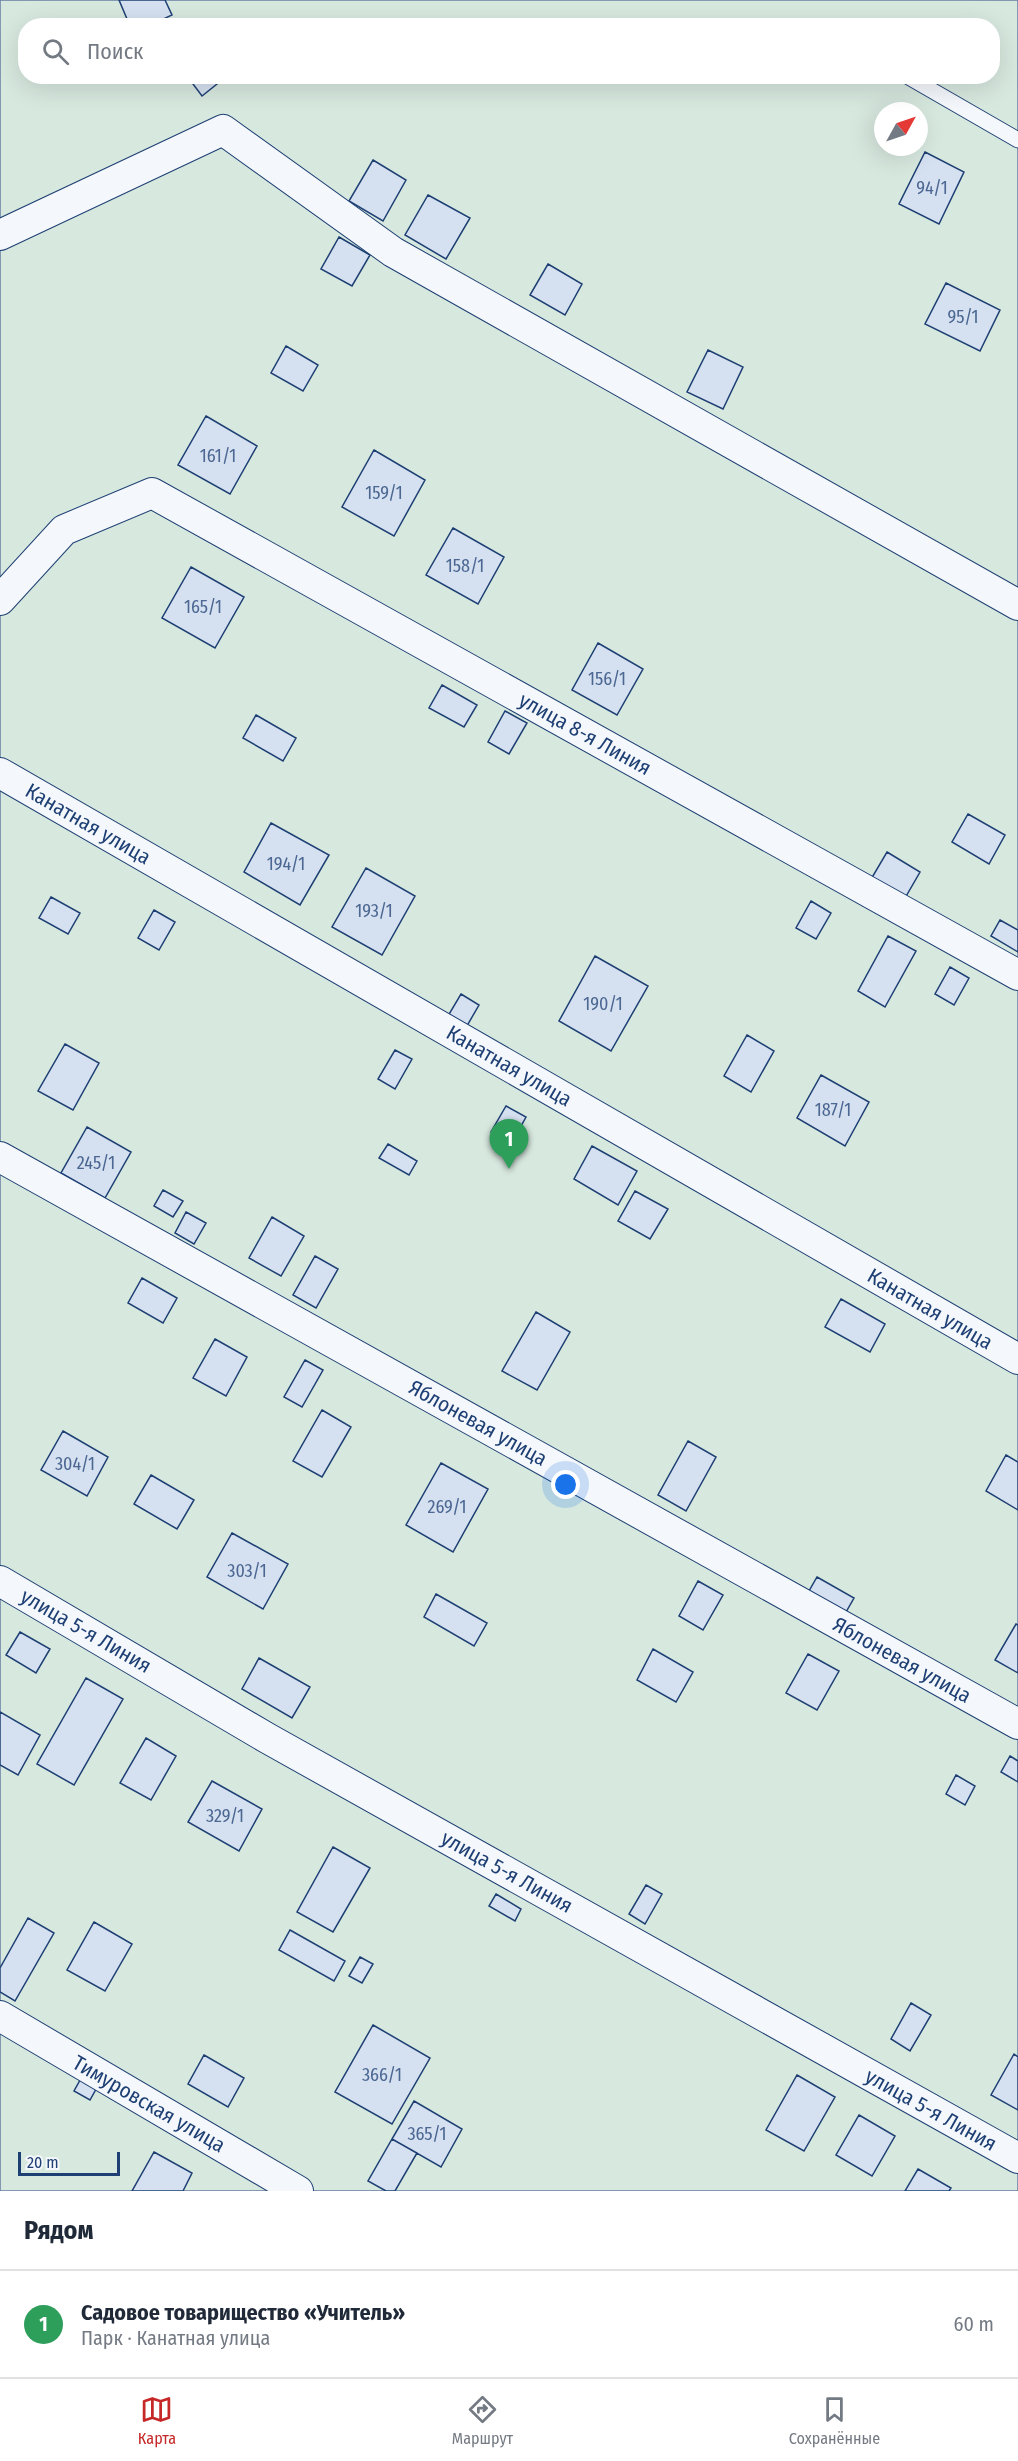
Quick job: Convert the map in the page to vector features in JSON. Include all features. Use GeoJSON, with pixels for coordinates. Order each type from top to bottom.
{"type":"FeatureCollection","features":[{"type":"Feature","properties":{"kind":"street"},"geometry":{"type":"LineString","coordinates":[[0,235],[223,130],[393,252],[1018,604]]}},
{"type":"Feature","properties":{"kind":"street","name":"улица 8-я Линия"},"geometry":{"type":"LineString","coordinates":[[0,600],[64,530],[152,493],[1018,975]]}},
{"type":"Feature","properties":{"kind":"street","name":"Канатная улица"},"geometry":{"type":"LineString","coordinates":[[0,773],[1018,1359]]}},
{"type":"Feature","properties":{"kind":"street","name":"Яблоневая улица"},"geometry":{"type":"LineString","coordinates":[[0,1156],[1018,1724]]}},
{"type":"Feature","properties":{"kind":"street","name":"улица 5-я Линия"},"geometry":{"type":"LineString","coordinates":[[0,1581],[267,1738],[1018,2158]]}},
{"type":"Feature","properties":{"kind":"street","name":"Тимуровская улица"},"geometry":{"type":"LineString","coordinates":[[0,2016],[298,2191]]}},
{"type":"Feature","properties":{"kind":"lane"},"geometry":{"type":"LineString","coordinates":[[921,84],[1018,140]]}},
{"type":"Feature","properties":{"kind":"shaded area"},"geometry":{"type":"Polygon","coordinates":[[[0,0],[1018,0],[1018,2191],[0,2191],[0,0]]]}},
{"type":"Feature","properties":{"kind":"building"},"geometry":{"type":"Polygon","coordinates":[[[119,0],[165,0],[172,15],[166,18],[127,18],[119,0]]]}},
{"type":"Feature","properties":{"kind":"building"},"geometry":{"type":"Polygon","coordinates":[[[193,84],[217,84],[202,96],[193,84]]]}},
{"type":"Feature","properties":{"kind":"building"},"geometry":{"type":"Polygon","coordinates":[[[928,154],[964,172],[939,224],[899,204],[923,156],[928,156],[928,154]]]}},
{"type":"Feature","properties":{"kind":"building"},"geometry":{"type":"Polygon","coordinates":[[[373,160],[406,180],[383,221],[349,201],[373,160]]]}},
{"type":"Feature","properties":{"kind":"building"},"geometry":{"type":"Polygon","coordinates":[[[428,195],[470,218],[446,259],[405,235],[428,195]]]}},
{"type":"Feature","properties":{"kind":"building"},"geometry":{"type":"Polygon","coordinates":[[[339,237],[370,255],[352,286],[321,269],[339,237]]]}},
{"type":"Feature","properties":{"kind":"building"},"geometry":{"type":"Polygon","coordinates":[[[548,264],[582,284],[565,315],[530,295],[548,264]]]}},
{"type":"Feature","properties":{"kind":"building"},"geometry":{"type":"Polygon","coordinates":[[[946,283],[1000,310],[980,351],[925,324],[946,283]]]}},
{"type":"Feature","properties":{"kind":"building"},"geometry":{"type":"Polygon","coordinates":[[[286,346],[318,365],[303,391],[271,373],[286,346]]]}},
{"type":"Feature","properties":{"kind":"building"},"geometry":{"type":"Polygon","coordinates":[[[708,350],[743,367],[723,409],[687,392],[708,350]]]}},
{"type":"Feature","properties":{"kind":"building"},"geometry":{"type":"Polygon","coordinates":[[[206,416],[257,446],[230,494],[178,465],[206,416]]]}},
{"type":"Feature","properties":{"kind":"building"},"geometry":{"type":"Polygon","coordinates":[[[374,450],[425,480],[394,536],[342,507],[374,450]]]}},
{"type":"Feature","properties":{"kind":"building"},"geometry":{"type":"Polygon","coordinates":[[[453,528],[504,557],[478,604],[426,575],[453,528]]]}},
{"type":"Feature","properties":{"kind":"building"},"geometry":{"type":"Polygon","coordinates":[[[191,567],[244,597],[215,648],[162,618],[191,567]]]}},
{"type":"Feature","properties":{"kind":"building"},"geometry":{"type":"Polygon","coordinates":[[[598,643],[643,669],[617,715],[572,690],[598,643]]]}},
{"type":"Feature","properties":{"kind":"building"},"geometry":{"type":"Polygon","coordinates":[[[442,685],[477,705],[464,727],[429,708],[442,685]]]}},
{"type":"Feature","properties":{"kind":"building"},"geometry":{"type":"Polygon","coordinates":[[[505,711],[527,723],[509,754],[488,742],[505,711]]]}},
{"type":"Feature","properties":{"kind":"building"},"geometry":{"type":"Polygon","coordinates":[[[256,715],[296,738],[283,761],[243,738],[256,715]]]}},
{"type":"Feature","properties":{"kind":"building"},"geometry":{"type":"Polygon","coordinates":[[[968,814],[1005,835],[989,864],[952,842],[968,814]]]}},
{"type":"Feature","properties":{"kind":"building"},"geometry":{"type":"Polygon","coordinates":[[[271,823],[329,855],[300,905],[244,872],[271,823]]]}},
{"type":"Feature","properties":{"kind":"building"},"geometry":{"type":"Polygon","coordinates":[[[887,852],[920,872],[901,905],[867,886],[887,852]]]}},
{"type":"Feature","properties":{"kind":"building"},"geometry":{"type":"Polygon","coordinates":[[[366,868],[415,896],[382,955],[332,927],[366,868]]]}},
{"type":"Feature","properties":{"kind":"building"},"geometry":{"type":"Polygon","coordinates":[[[51,897],[80,913],[68,934],[39,918],[51,897]]]}},
{"type":"Feature","properties":{"kind":"building"},"geometry":{"type":"Polygon","coordinates":[[[811,901],[831,913],[816,939],[796,928],[811,901]]]}},
{"type":"Feature","properties":{"kind":"building"},"geometry":{"type":"Polygon","coordinates":[[[154,910],[175,922],[159,950],[138,938],[154,910]]]}},
{"type":"Feature","properties":{"kind":"building"},"geometry":{"type":"Polygon","coordinates":[[[1000,920],[1018,930],[1018,952],[991,936],[1000,920]]]}},
{"type":"Feature","properties":{"kind":"building"},"geometry":{"type":"Polygon","coordinates":[[[888,936],[916,951],[885,1007],[858,991],[888,936]]]}},
{"type":"Feature","properties":{"kind":"building"},"geometry":{"type":"Polygon","coordinates":[[[595,956],[648,986],[611,1051],[559,1021],[595,956]]]}},
{"type":"Feature","properties":{"kind":"building"},"geometry":{"type":"Polygon","coordinates":[[[950,967],[969,978],[954,1005],[935,994],[950,967]]]}},
{"type":"Feature","properties":{"kind":"building"},"geometry":{"type":"Polygon","coordinates":[[[461,994],[479,1005],[464,1031],[445,1021],[461,994]]]}},
{"type":"Feature","properties":{"kind":"building"},"geometry":{"type":"Polygon","coordinates":[[[747,1035],[774,1051],[751,1092],[724,1076],[747,1035]]]}},
{"type":"Feature","properties":{"kind":"building"},"geometry":{"type":"Polygon","coordinates":[[[65,1044],[99,1063],[73,1110],[38,1091],[65,1044]]]}},
{"type":"Feature","properties":{"kind":"building"},"geometry":{"type":"Polygon","coordinates":[[[395,1050],[412,1059],[395,1089],[378,1079],[395,1050]]]}},
{"type":"Feature","properties":{"kind":"building"},"geometry":{"type":"Polygon","coordinates":[[[821,1075],[869,1102],[845,1146],[797,1118],[821,1075]]]}},
{"type":"Feature","properties":{"kind":"building"},"geometry":{"type":"Polygon","coordinates":[[[506,1106],[526,1117],[511,1144],[491,1132],[506,1106]]]}},
{"type":"Feature","properties":{"kind":"building"},"geometry":{"type":"Polygon","coordinates":[[[87,1127],[131,1152],[105,1198],[61,1173],[87,1127]]]}},
{"type":"Feature","properties":{"kind":"building"},"geometry":{"type":"Polygon","coordinates":[[[388,1144],[417,1161],[409,1175],[379,1158],[388,1144]]]}},
{"type":"Feature","properties":{"kind":"building"},"geometry":{"type":"Polygon","coordinates":[[[592,1146],[637,1171],[618,1205],[574,1179],[592,1146]]]}},
{"type":"Feature","properties":{"kind":"building"},"geometry":{"type":"Polygon","coordinates":[[[163,1190],[183,1201],[173,1217],[154,1206],[163,1190]]]}},
{"type":"Feature","properties":{"kind":"building"},"geometry":{"type":"Polygon","coordinates":[[[635,1191],[668,1209],[650,1239],[618,1221],[635,1191]]]}},
{"type":"Feature","properties":{"kind":"building"},"geometry":{"type":"Polygon","coordinates":[[[186,1212],[206,1223],[194,1244],[175,1233],[186,1212]]]}},
{"type":"Feature","properties":{"kind":"building"},"geometry":{"type":"Polygon","coordinates":[[[272,1217],[304,1236],[281,1276],[249,1258],[272,1217]]]}},
{"type":"Feature","properties":{"kind":"building"},"geometry":{"type":"Polygon","coordinates":[[[315,1256],[338,1269],[316,1308],[293,1295],[315,1256]]]}},
{"type":"Feature","properties":{"kind":"building"},"geometry":{"type":"Polygon","coordinates":[[[142,1278],[177,1298],[163,1323],[128,1303],[142,1278]]]}},
{"type":"Feature","properties":{"kind":"building"},"geometry":{"type":"Polygon","coordinates":[[[841,1299],[885,1324],[870,1352],[825,1327],[841,1299]]]}},
{"type":"Feature","properties":{"kind":"building"},"geometry":{"type":"Polygon","coordinates":[[[536,1312],[570,1332],[537,1390],[502,1371],[536,1312]]]}},
{"type":"Feature","properties":{"kind":"building"},"geometry":{"type":"Polygon","coordinates":[[[215,1339],[247,1357],[226,1396],[193,1378],[215,1339]]]}},
{"type":"Feature","properties":{"kind":"building"},"geometry":{"type":"Polygon","coordinates":[[[305,1360],[323,1370],[302,1407],[284,1397],[305,1360]]]}},
{"type":"Feature","properties":{"kind":"building"},"geometry":{"type":"Polygon","coordinates":[[[322,1410],[351,1427],[322,1477],[293,1461],[322,1410]]]}},
{"type":"Feature","properties":{"kind":"building"},"geometry":{"type":"Polygon","coordinates":[[[63,1431],[108,1457],[87,1496],[41,1470],[63,1431]]]}},
{"type":"Feature","properties":{"kind":"building"},"geometry":{"type":"Polygon","coordinates":[[[688,1441],[716,1457],[686,1511],[658,1495],[688,1441]]]}},
{"type":"Feature","properties":{"kind":"building"},"geometry":{"type":"Polygon","coordinates":[[[1006,1455],[1018,1462],[1018,1510],[986,1491],[1006,1455]]]}},
{"type":"Feature","properties":{"kind":"building"},"geometry":{"type":"Polygon","coordinates":[[[441,1463],[488,1489],[453,1552],[406,1525],[441,1463]]]}},
{"type":"Feature","properties":{"kind":"building"},"geometry":{"type":"Polygon","coordinates":[[[151,1475],[194,1500],[177,1529],[134,1504],[151,1475]]]}},
{"type":"Feature","properties":{"kind":"building"},"geometry":{"type":"Polygon","coordinates":[[[232,1533],[288,1564],[263,1609],[207,1577],[232,1533]]]}},
{"type":"Feature","properties":{"kind":"building"},"geometry":{"type":"Polygon","coordinates":[[[817,1577],[854,1598],[842,1619],[805,1598],[817,1577]]]}},
{"type":"Feature","properties":{"kind":"building"},"geometry":{"type":"Polygon","coordinates":[[[698,1581],[723,1595],[703,1630],[679,1616],[698,1581]]]}},
{"type":"Feature","properties":{"kind":"building"},"geometry":{"type":"Polygon","coordinates":[[[436,1594],[487,1623],[474,1646],[424,1617],[436,1594]]]}},
{"type":"Feature","properties":{"kind":"building"},"geometry":{"type":"Polygon","coordinates":[[[1016,1624],[1018,1625],[1018,1673],[995,1660],[1016,1624]]]}},
{"type":"Feature","properties":{"kind":"building"},"geometry":{"type":"Polygon","coordinates":[[[20,1632],[50,1649],[36,1673],[6,1655],[20,1632]]]}},
{"type":"Feature","properties":{"kind":"building"},"geometry":{"type":"Polygon","coordinates":[[[653,1649],[693,1672],[676,1702],[637,1680],[653,1649]]]}},
{"type":"Feature","properties":{"kind":"building"},"geometry":{"type":"Polygon","coordinates":[[[808,1654],[839,1671],[817,1710],[786,1693],[808,1654]]]}},
{"type":"Feature","properties":{"kind":"building"},"geometry":{"type":"Polygon","coordinates":[[[259,1658],[310,1687],[292,1718],[242,1689],[259,1658]]]}},
{"type":"Feature","properties":{"kind":"building"},"geometry":{"type":"Polygon","coordinates":[[[86,1678],[123,1699],[74,1785],[37,1764],[86,1678]]]}},
{"type":"Feature","properties":{"kind":"building"},"geometry":{"type":"Polygon","coordinates":[[[0,1712],[40,1735],[18,1775],[0,1765],[0,1712]]]}},
{"type":"Feature","properties":{"kind":"building"},"geometry":{"type":"Polygon","coordinates":[[[146,1738],[176,1756],[151,1800],[120,1783],[146,1738]]]}},
{"type":"Feature","properties":{"kind":"building"},"geometry":{"type":"Polygon","coordinates":[[[1010,1756],[1018,1761],[1018,1782],[1001,1772],[1010,1756]]]}},
{"type":"Feature","properties":{"kind":"building"},"geometry":{"type":"Polygon","coordinates":[[[956,1775],[975,1786],[965,1805],[946,1794],[956,1775]]]}},
{"type":"Feature","properties":{"kind":"building"},"geometry":{"type":"Polygon","coordinates":[[[212,1781],[262,1809],[239,1851],[188,1822],[212,1781]]]}},
{"type":"Feature","properties":{"kind":"building"},"geometry":{"type":"Polygon","coordinates":[[[333,1847],[370,1868],[333,1932],[297,1912],[333,1847]]]}},
{"type":"Feature","properties":{"kind":"building"},"geometry":{"type":"Polygon","coordinates":[[[646,1885],[662,1894],[645,1924],[629,1914],[646,1885]]]}},
{"type":"Feature","properties":{"kind":"building"},"geometry":{"type":"Polygon","coordinates":[[[496,1894],[521,1909],[515,1921],[489,1906],[496,1894]]]}},
{"type":"Feature","properties":{"kind":"building"},"geometry":{"type":"Polygon","coordinates":[[[28,1918],[54,1933],[15,2001],[0,1992],[0,1968],[28,1918]]]}},
{"type":"Feature","properties":{"kind":"building"},"geometry":{"type":"Polygon","coordinates":[[[94,1922],[132,1944],[105,1991],[67,1970],[94,1922]]]}},
{"type":"Feature","properties":{"kind":"building"},"geometry":{"type":"Polygon","coordinates":[[[290,1930],[345,1961],[334,1981],[279,1950],[290,1930]]]}},
{"type":"Feature","properties":{"kind":"building"},"geometry":{"type":"Polygon","coordinates":[[[360,1957],[373,1964],[362,1983],[349,1976],[360,1957]]]}},
{"type":"Feature","properties":{"kind":"building"},"geometry":{"type":"Polygon","coordinates":[[[911,2003],[931,2015],[910,2051],[891,2039],[911,2003]]]}},
{"type":"Feature","properties":{"kind":"building"},"geometry":{"type":"Polygon","coordinates":[[[373,2025],[430,2058],[392,2124],[335,2092],[373,2025]]]}},
{"type":"Feature","properties":{"kind":"building"},"geometry":{"type":"Polygon","coordinates":[[[1014,2054],[1018,2057],[1018,2110],[991,2095],[1014,2054]]]}},
{"type":"Feature","properties":{"kind":"building"},"geometry":{"type":"Polygon","coordinates":[[[204,2055],[244,2078],[228,2107],[188,2084],[204,2055]]]}},
{"type":"Feature","properties":{"kind":"building"},"geometry":{"type":"Polygon","coordinates":[[[84,2073],[100,2082],[90,2100],[74,2091],[84,2073]]]}},
{"type":"Feature","properties":{"kind":"building"},"geometry":{"type":"Polygon","coordinates":[[[797,2075],[835,2097],[804,2151],[766,2130],[797,2075]]]}},
{"type":"Feature","properties":{"kind":"building"},"geometry":{"type":"Polygon","coordinates":[[[414,2101],[462,2129],[441,2167],[392,2139],[414,2101]]]}},
{"type":"Feature","properties":{"kind":"building"},"geometry":{"type":"Polygon","coordinates":[[[859,2115],[895,2136],[872,2176],[836,2155],[859,2115]]]}},
{"type":"Feature","properties":{"kind":"building"},"geometry":{"type":"Polygon","coordinates":[[[392,2139],[417,2153],[395,2191],[386,2191],[368,2181],[392,2139]]]}},
{"type":"Feature","properties":{"kind":"building"},"geometry":{"type":"Polygon","coordinates":[[[154,2152],[192,2173],[183,2191],[132,2191],[154,2152]]]}},
{"type":"Feature","properties":{"kind":"building"},"geometry":{"type":"Polygon","coordinates":[[[918,2169],[951,2188],[949,2191],[905,2191],[918,2169]]]}},
{"type":"Feature","properties":{"kind":"place","name":"Садовое товарищество «Учитель»"},"geometry":{"type":"Point","coordinates":[509,1169]}}]}
